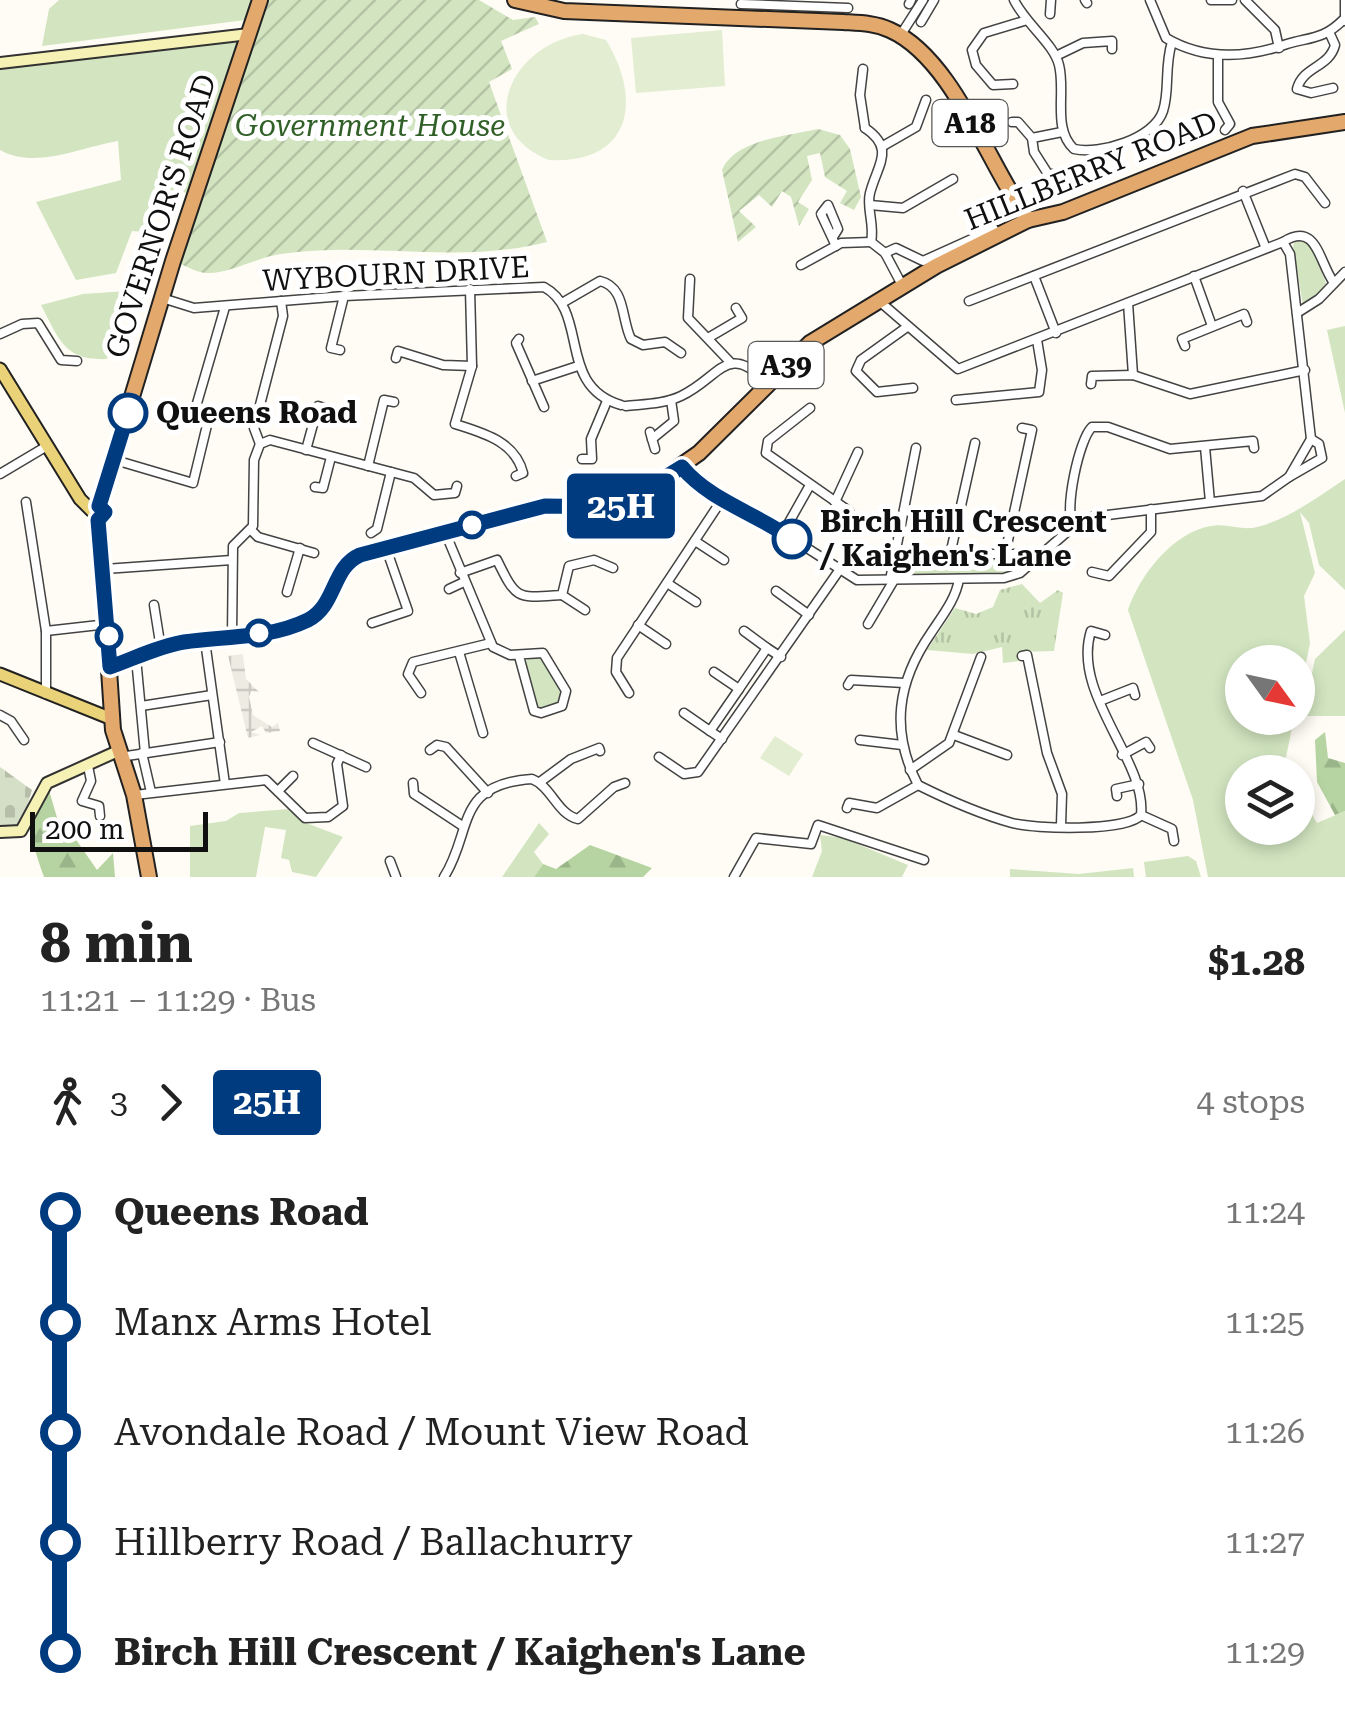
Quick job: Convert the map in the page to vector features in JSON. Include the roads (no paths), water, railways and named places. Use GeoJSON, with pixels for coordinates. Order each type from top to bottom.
{"type":"FeatureCollection","features":[{"type":"Feature","properties":{"kind":"highway","name":"GOVERNOR'S ROAD"},"geometry":{"type":"LineString","coordinates":[[97,512],[260,0]]}},
{"type":"Feature","properties":{"kind":"highway"},"geometry":{"type":"LineString","coordinates":[[515,0],[564,11],[862,23],[900,36]]}},
{"type":"Feature","properties":{"kind":"highway","name":"A18"},"geometry":{"type":"LineString","coordinates":[[900,36],[950,90],[1028,220]]}},
{"type":"Feature","properties":{"kind":"highway","name":"HILLBERRY ROAD"},"geometry":{"type":"LineString","coordinates":[[233,639],[315,615],[350,560],[545,506],[617,507],[682,467],[810,344],[902,285],[1028,220],[1063,212],[1252,136],[1345,122]]}},
{"type":"Feature","properties":{"kind":"highway"},"geometry":{"type":"LineString","coordinates":[[97,512],[105,568],[112,720],[134,795],[150,877]]}},
{"type":"Feature","properties":{"kind":"highway","name":"A39"},"geometry":{"type":"LineString","coordinates":[[110,667],[160,650],[233,639]]}},
{"type":"Feature","properties":{"kind":"main road"},"geometry":{"type":"LineString","coordinates":[[0,63],[249,34]]}},
{"type":"Feature","properties":{"kind":"main road"},"geometry":{"type":"LineString","coordinates":[[2,376],[47,446],[97,512]]}},
{"type":"Feature","properties":{"kind":"main road"},"geometry":{"type":"LineString","coordinates":[[0,674],[112,720]]}},
{"type":"Feature","properties":{"kind":"main road"},"geometry":{"type":"LineString","coordinates":[[0,832],[21,832],[40,790],[119,754]]}},
{"type":"Feature","properties":{"kind":"street"},"geometry":{"type":"LineString","coordinates":[[900,36],[923,0]]}},
{"type":"Feature","properties":{"kind":"street"},"geometry":{"type":"LineString","coordinates":[[921,22],[934,0]]}},
{"type":"Feature","properties":{"kind":"street"},"geometry":{"type":"LineString","coordinates":[[1014,0],[1024,21],[1056,56],[1062,90],[1062,132],[1074,149],[1114,145],[1154,124],[1164,109],[1164,65],[1172,42]]}},
{"type":"Feature","properties":{"kind":"street"},"geometry":{"type":"LineString","coordinates":[[1050,14],[1051,0]]}},
{"type":"Feature","properties":{"kind":"street"},"geometry":{"type":"LineString","coordinates":[[1216,1],[1232,0]]}},
{"type":"Feature","properties":{"kind":"street"},"geometry":{"type":"LineString","coordinates":[[1244,0],[1275,30],[1279,48]]}},
{"type":"Feature","properties":{"kind":"street"},"geometry":{"type":"LineString","coordinates":[[1152,1],[1159,29],[1172,42],[1218,56],[1279,48],[1330,34],[1344,21],[1344,0]]}},
{"type":"Feature","properties":{"kind":"street"},"geometry":{"type":"LineString","coordinates":[[744,6],[790,3],[844,10]]}},
{"type":"Feature","properties":{"kind":"street"},"geometry":{"type":"LineString","coordinates":[[1014,84],[993,85],[976,65],[972,50],[984,33],[1024,21]]}},
{"type":"Feature","properties":{"kind":"street"},"geometry":{"type":"LineString","coordinates":[[1330,34],[1335,45],[1331,58],[1304,75],[1294,90],[1311,93],[1333,88]]}},
{"type":"Feature","properties":{"kind":"street"},"geometry":{"type":"LineString","coordinates":[[1056,56],[1083,44],[1112,41],[1112,50]]}},
{"type":"Feature","properties":{"kind":"street"},"geometry":{"type":"LineString","coordinates":[[1218,56],[1218,102],[1231,125]]}},
{"type":"Feature","properties":{"kind":"street"},"geometry":{"type":"LineString","coordinates":[[863,69],[863,129],[883,146],[884,159],[870,192],[870,242]]}},
{"type":"Feature","properties":{"kind":"street"},"geometry":{"type":"LineString","coordinates":[[883,146],[916,126],[926,100]]}},
{"type":"Feature","properties":{"kind":"street"},"geometry":{"type":"LineString","coordinates":[[1017,121],[1032,138],[1034,152],[1048,176]]}},
{"type":"Feature","properties":{"kind":"street"},"geometry":{"type":"LineString","coordinates":[[1032,138],[1062,132]]}},
{"type":"Feature","properties":{"kind":"street"},"geometry":{"type":"LineString","coordinates":[[970,301],[1243,191],[1300,174],[1325,203]]}},
{"type":"Feature","properties":{"kind":"street"},"geometry":{"type":"LineString","coordinates":[[870,205],[902,208],[953,179]]}},
{"type":"Feature","properties":{"kind":"street"},"geometry":{"type":"LineString","coordinates":[[1243,191],[1265,246]]}},
{"type":"Feature","properties":{"kind":"street"},"geometry":{"type":"LineString","coordinates":[[884,253],[896,248],[923,261],[987,229]]}},
{"type":"Feature","properties":{"kind":"street"},"geometry":{"type":"LineString","coordinates":[[878,300],[958,369],[1291,237],[1308,238],[1318,246],[1334,283]]}},
{"type":"Feature","properties":{"kind":"street"},"geometry":{"type":"LineString","coordinates":[[801,265],[834,241],[870,242],[884,253],[902,285]]}},
{"type":"Feature","properties":{"kind":"street"},"geometry":{"type":"LineString","coordinates":[[1282,242],[1290,254],[1311,439],[1289,477]]}},
{"type":"Feature","properties":{"kind":"street"},"geometry":{"type":"LineString","coordinates":[[1297,314],[1345,272]]}},
{"type":"Feature","properties":{"kind":"street"},"geometry":{"type":"LineString","coordinates":[[1034,276],[1056,333]]}},
{"type":"Feature","properties":{"kind":"street"},"geometry":{"type":"LineString","coordinates":[[1194,276],[1212,326]]}},
{"type":"Feature","properties":{"kind":"street"},"geometry":{"type":"LineString","coordinates":[[690,279],[688,318],[730,362]]}},
{"type":"Feature","properties":{"kind":"street"},"geometry":{"type":"LineString","coordinates":[[562,303],[600,281],[614,287],[627,332],[637,344],[665,342],[681,353]]}},
{"type":"Feature","properties":{"kind":"street","name":"WYBOURN DRIVE"},"geometry":{"type":"LineString","coordinates":[[162,298],[194,308],[344,296],[544,288],[562,303],[578,366],[586,381],[607,401]]}},
{"type":"Feature","properties":{"kind":"street"},"geometry":{"type":"LineString","coordinates":[[455,424],[472,366],[470,289]]}},
{"type":"Feature","properties":{"kind":"street"},"geometry":{"type":"LineString","coordinates":[[618,294],[629,293]]}},
{"type":"Feature","properties":{"kind":"street"},"geometry":{"type":"LineString","coordinates":[[333,348],[344,296]]}},
{"type":"Feature","properties":{"kind":"street"},"geometry":{"type":"LineString","coordinates":[[251,530],[254,460],[260,444],[254,428],[256,408],[279,332],[281,301]]}},
{"type":"Feature","properties":{"kind":"street"},"geometry":{"type":"LineString","coordinates":[[1128,304],[1133,375]]}},
{"type":"Feature","properties":{"kind":"street"},"geometry":{"type":"LineString","coordinates":[[115,460],[192,483],[208,421],[193,416],[225,307]]}},
{"type":"Feature","properties":{"kind":"street"},"geometry":{"type":"LineString","coordinates":[[708,338],[742,318],[736,308]]}},
{"type":"Feature","properties":{"kind":"street"},"geometry":{"type":"LineString","coordinates":[[1182,339],[1243,314]]}},
{"type":"Feature","properties":{"kind":"street"},"geometry":{"type":"LineString","coordinates":[[0,334],[22,324],[38,323],[60,360],[77,361]]}},
{"type":"Feature","properties":{"kind":"street"},"geometry":{"type":"LineString","coordinates":[[908,327],[861,360],[856,371],[877,392],[913,388]]}},
{"type":"Feature","properties":{"kind":"street"},"geometry":{"type":"LineString","coordinates":[[518,339],[516,343],[544,408]]}},
{"type":"Feature","properties":{"kind":"street"},"geometry":{"type":"LineString","coordinates":[[956,400],[1033,396],[1042,386],[1038,340]]}},
{"type":"Feature","properties":{"kind":"street"},"geometry":{"type":"LineString","coordinates":[[396,358],[398,352],[442,365],[472,366]]}},
{"type":"Feature","properties":{"kind":"street"},"geometry":{"type":"LineString","coordinates":[[592,459],[591,439],[607,401],[624,405],[671,400],[730,362],[750,364],[768,382]]}},
{"type":"Feature","properties":{"kind":"street"},"geometry":{"type":"LineString","coordinates":[[532,380],[578,366]]}},
{"type":"Feature","properties":{"kind":"street"},"geometry":{"type":"LineString","coordinates":[[1092,376],[1133,375],[1190,394],[1305,370]]}},
{"type":"Feature","properties":{"kind":"street"},"geometry":{"type":"LineString","coordinates":[[368,466],[385,400]]}},
{"type":"Feature","properties":{"kind":"street"},"geometry":{"type":"LineString","coordinates":[[652,440],[672,425],[671,400]]}},
{"type":"Feature","properties":{"kind":"street"},"geometry":{"type":"LineString","coordinates":[[306,450],[318,406]]}},
{"type":"Feature","properties":{"kind":"street"},"geometry":{"type":"LineString","coordinates":[[810,408],[768,441],[765,449],[810,486],[850,511]]}},
{"type":"Feature","properties":{"kind":"street"},"geometry":{"type":"LineString","coordinates":[[444,422],[498,439],[520,462],[523,474],[516,476]]}},
{"type":"Feature","properties":{"kind":"street"},"geometry":{"type":"LineString","coordinates":[[1073,525],[1070,504],[1084,436],[1092,427],[1108,427],[1170,449],[1253,441]]}},
{"type":"Feature","properties":{"kind":"street"},"geometry":{"type":"LineString","coordinates":[[1006,554],[1031,430]]}},
{"type":"Feature","properties":{"kind":"street"},"geometry":{"type":"LineString","coordinates":[[682,467],[696,484],[857,580],[1014,576],[1073,525],[1098,514],[1262,496],[1322,458],[1319,444],[1311,439]]}},
{"type":"Feature","properties":{"kind":"street"},"geometry":{"type":"LineString","coordinates":[[260,444],[270,440],[418,479],[434,495],[455,493],[457,486]]}},
{"type":"Feature","properties":{"kind":"street"},"geometry":{"type":"LineString","coordinates":[[950,555],[975,442]]}},
{"type":"Feature","properties":{"kind":"street"},"geometry":{"type":"LineString","coordinates":[[0,474],[47,446]]}},
{"type":"Feature","properties":{"kind":"street"},"geometry":{"type":"LineString","coordinates":[[1205,447],[1210,502]]}},
{"type":"Feature","properties":{"kind":"street"},"geometry":{"type":"LineString","coordinates":[[868,624],[892,580],[916,448]]}},
{"type":"Feature","properties":{"kind":"street"},"geometry":{"type":"LineString","coordinates":[[836,502],[858,452]]}},
{"type":"Feature","properties":{"kind":"street"},"geometry":{"type":"LineString","coordinates":[[322,488],[331,456]]}},
{"type":"Feature","properties":{"kind":"street"},"geometry":{"type":"LineString","coordinates":[[371,533],[377,529],[391,472]]}},
{"type":"Feature","properties":{"kind":"street"},"geometry":{"type":"LineString","coordinates":[[783,533],[810,486]]}},
{"type":"Feature","properties":{"kind":"street"},"geometry":{"type":"LineString","coordinates":[[630,692],[614,665],[722,498]]}},
{"type":"Feature","properties":{"kind":"street"},"geometry":{"type":"LineString","coordinates":[[26,502],[46,631],[46,694]]}},
{"type":"Feature","properties":{"kind":"street"},"geometry":{"type":"LineString","coordinates":[[1092,572],[1113,577],[1151,532],[1151,509]]}},
{"type":"Feature","properties":{"kind":"street"},"geometry":{"type":"LineString","coordinates":[[251,530],[258,536],[314,553]]}},
{"type":"Feature","properties":{"kind":"street"},"geometry":{"type":"LineString","coordinates":[[233,639],[232,560],[235,542],[251,530]]}},
{"type":"Feature","properties":{"kind":"street"},"geometry":{"type":"LineString","coordinates":[[444,532],[491,642],[504,654],[543,654],[549,659],[568,695],[562,706],[541,713],[534,710],[519,656]]}},
{"type":"Feature","properties":{"kind":"street"},"geometry":{"type":"LineString","coordinates":[[695,541],[724,560]]}},
{"type":"Feature","properties":{"kind":"street"},"geometry":{"type":"LineString","coordinates":[[287,592],[300,548]]}},
{"type":"Feature","properties":{"kind":"street"},"geometry":{"type":"LineString","coordinates":[[372,623],[408,610],[386,548]]}},
{"type":"Feature","properties":{"kind":"street"},"geometry":{"type":"LineString","coordinates":[[894,554],[1006,554],[1038,558]]}},
{"type":"Feature","properties":{"kind":"street"},"geometry":{"type":"LineString","coordinates":[[449,589],[462,577],[508,555]]}},
{"type":"Feature","properties":{"kind":"street"},"geometry":{"type":"LineString","coordinates":[[105,568],[232,560]]}},
{"type":"Feature","properties":{"kind":"street"},"geometry":{"type":"LineString","coordinates":[[496,560],[517,596],[562,595],[585,610]]}},
{"type":"Feature","properties":{"kind":"street"},"geometry":{"type":"LineString","coordinates":[[562,595],[568,566],[594,560],[613,568]]}},
{"type":"Feature","properties":{"kind":"street"},"geometry":{"type":"LineString","coordinates":[[659,757],[670,768],[692,776],[781,657],[838,572]]}},
{"type":"Feature","properties":{"kind":"street"},"geometry":{"type":"LineString","coordinates":[[959,578],[957,592],[917,653],[904,683],[899,717],[902,745],[918,785],[1016,824],[1130,824],[1141,815]]}},
{"type":"Feature","properties":{"kind":"street"},"geometry":{"type":"LineString","coordinates":[[667,583],[696,602]]}},
{"type":"Feature","properties":{"kind":"street"},"geometry":{"type":"LineString","coordinates":[[776,591],[810,615]]}},
{"type":"Feature","properties":{"kind":"street"},"geometry":{"type":"LineString","coordinates":[[154,605],[160,650]]}},
{"type":"Feature","properties":{"kind":"street"},"geometry":{"type":"LineString","coordinates":[[46,631],[108,624]]}},
{"type":"Feature","properties":{"kind":"street"},"geometry":{"type":"LineString","coordinates":[[638,626],[666,644]]}},
{"type":"Feature","properties":{"kind":"street"},"geometry":{"type":"LineString","coordinates":[[1106,635],[1087,630],[1087,652],[1100,701],[1122,755],[1139,784],[1141,815]]}},
{"type":"Feature","properties":{"kind":"street"},"geometry":{"type":"LineString","coordinates":[[744,631],[781,657]]}},
{"type":"Feature","properties":{"kind":"street"},"geometry":{"type":"LineString","coordinates":[[205,641],[226,784]]}},
{"type":"Feature","properties":{"kind":"street"},"geometry":{"type":"LineString","coordinates":[[421,694],[408,668],[414,662],[491,642]]}},
{"type":"Feature","properties":{"kind":"street"},"geometry":{"type":"LineString","coordinates":[[710,731],[766,648]]}},
{"type":"Feature","properties":{"kind":"street"},"geometry":{"type":"LineString","coordinates":[[459,652],[478,732]]}},
{"type":"Feature","properties":{"kind":"street"},"geometry":{"type":"LineString","coordinates":[[1028,655],[1047,753],[1062,794],[1061,826]]}},
{"type":"Feature","properties":{"kind":"street"},"geometry":{"type":"LineString","coordinates":[[136,658],[151,792]]}},
{"type":"Feature","properties":{"kind":"street"},"geometry":{"type":"LineString","coordinates":[[910,770],[942,752],[954,734],[982,664]]}},
{"type":"Feature","properties":{"kind":"street"},"geometry":{"type":"LineString","coordinates":[[714,672],[739,689]]}},
{"type":"Feature","properties":{"kind":"street"},"geometry":{"type":"LineString","coordinates":[[851,679],[904,683]]}},
{"type":"Feature","properties":{"kind":"street"},"geometry":{"type":"LineString","coordinates":[[1100,701],[1133,689]]}},
{"type":"Feature","properties":{"kind":"street"},"geometry":{"type":"LineString","coordinates":[[141,706],[212,695]]}},
{"type":"Feature","properties":{"kind":"street"},"geometry":{"type":"LineString","coordinates":[[684,714],[722,739]]}},
{"type":"Feature","properties":{"kind":"street"},"geometry":{"type":"LineString","coordinates":[[0,715],[19,729],[24,740]]}},
{"type":"Feature","properties":{"kind":"street"},"geometry":{"type":"LineString","coordinates":[[954,734],[1004,751]]}},
{"type":"Feature","properties":{"kind":"street"},"geometry":{"type":"LineString","coordinates":[[860,740],[902,745]]}},
{"type":"Feature","properties":{"kind":"street"},"geometry":{"type":"LineString","coordinates":[[119,754],[220,742]]}},
{"type":"Feature","properties":{"kind":"street"},"geometry":{"type":"LineString","coordinates":[[313,742],[366,768]]}},
{"type":"Feature","properties":{"kind":"street"},"geometry":{"type":"LineString","coordinates":[[1122,755],[1146,742]]}},
{"type":"Feature","properties":{"kind":"street"},"geometry":{"type":"LineString","coordinates":[[430,750],[442,744],[491,792]]}},
{"type":"Feature","properties":{"kind":"street"},"geometry":{"type":"LineString","coordinates":[[540,782],[571,759],[599,748],[600,751]]}},
{"type":"Feature","properties":{"kind":"street"},"geometry":{"type":"LineString","coordinates":[[134,795],[266,780],[305,818],[338,813],[343,806],[337,764],[341,755]]}},
{"type":"Feature","properties":{"kind":"street"},"geometry":{"type":"LineString","coordinates":[[88,766],[91,781],[82,801],[99,806],[100,816]]}},
{"type":"Feature","properties":{"kind":"street"},"geometry":{"type":"LineString","coordinates":[[278,791],[293,776]]}},
{"type":"Feature","properties":{"kind":"street"},"geometry":{"type":"LineString","coordinates":[[444,877],[461,825],[476,801],[491,792],[524,779],[540,782],[575,820],[614,787],[625,788]]}},
{"type":"Feature","properties":{"kind":"street"},"geometry":{"type":"LineString","coordinates":[[413,783],[414,794],[461,825]]}},
{"type":"Feature","properties":{"kind":"street"},"geometry":{"type":"LineString","coordinates":[[1116,789],[1139,784]]}},
{"type":"Feature","properties":{"kind":"street"},"geometry":{"type":"LineString","coordinates":[[849,803],[874,809],[918,785]]}},
{"type":"Feature","properties":{"kind":"street"},"geometry":{"type":"LineString","coordinates":[[1141,815],[1174,826],[1174,841]]}},
{"type":"Feature","properties":{"kind":"street"},"geometry":{"type":"LineString","coordinates":[[734,877],[756,838],[811,844],[818,826],[924,860]]}},
{"type":"Feature","properties":{"kind":"street"},"geometry":{"type":"LineString","coordinates":[[390,861],[396,877]]}},
{"type":"Feature","properties":{"kind":"place","name":"Queens Road"},"geometry":{"type":"Point","coordinates":[128,413]}},
{"type":"Feature","properties":{"kind":"place","name":"Birch Hill Crescent / Kaighen's Lane"},"geometry":{"type":"Point","coordinates":[792,539]}},
{"type":"Feature","properties":{"kind":"park label","name":"Government House"},"geometry":{"type":"Point","coordinates":[370,126]}}]}
